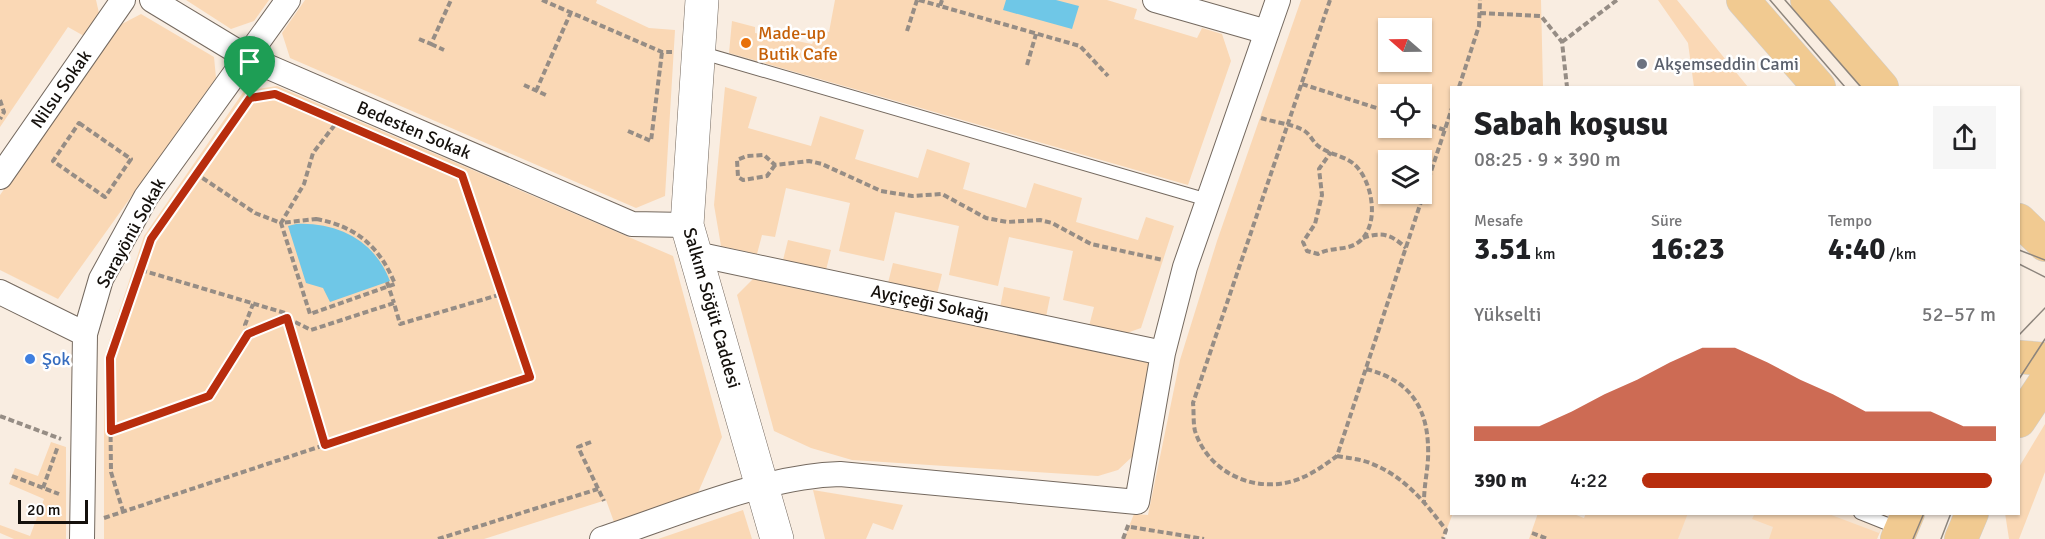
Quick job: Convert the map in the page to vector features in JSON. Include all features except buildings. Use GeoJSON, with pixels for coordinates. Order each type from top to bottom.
{"type":"FeatureCollection","features":[{"type":"Feature","properties":{"kind":"main road"},"geometry":{"type":"LineString","coordinates":[[1743,0],[1809,83]]}},
{"type":"Feature","properties":{"kind":"main road"},"geometry":{"type":"LineString","coordinates":[[1807,0],[1881,86]]}},
{"type":"Feature","properties":{"kind":"main road"},"geometry":{"type":"LineString","coordinates":[[2020,221],[2045,245]]}},
{"type":"Feature","properties":{"kind":"main road"},"geometry":{"type":"LineString","coordinates":[[2020,251],[2045,250]]}},
{"type":"Feature","properties":{"kind":"main road"},"geometry":{"type":"LineString","coordinates":[[2020,357],[2045,359]]}},
{"type":"Feature","properties":{"kind":"main road"},"geometry":{"type":"LineString","coordinates":[[2020,420],[2045,382]]}},
{"type":"Feature","properties":{"kind":"main road"},"geometry":{"type":"LineString","coordinates":[[1961,539],[1971,515]]}},
{"type":"Feature","properties":{"kind":"street","name":"Nilsu Sokak"},"geometry":{"type":"LineString","coordinates":[[0,177],[123,0]]}},
{"type":"Feature","properties":{"kind":"street","name":"Bedesten Sokak"},"geometry":{"type":"LineString","coordinates":[[152,0],[248,58],[632,224],[692,239]]}},
{"type":"Feature","properties":{"kind":"street","name":"Sarayönü Sokak"},"geometry":{"type":"LineString","coordinates":[[82,539],[85,334],[101,279],[146,197],[288,0]]}},
{"type":"Feature","properties":{"kind":"street","name":"Salkım Söğüt Caddesi"},"geometry":{"type":"LineString","coordinates":[[702,0],[686,52],[692,239],[777,539]]}},
{"type":"Feature","properties":{"kind":"street"},"geometry":{"type":"LineString","coordinates":[[1155,0],[1267,32]]}},
{"type":"Feature","properties":{"kind":"street"},"geometry":{"type":"LineString","coordinates":[[602,539],[762,487],[814,475],[840,474],[1137,502],[1163,353],[1185,267],[1278,0]]}},
{"type":"Feature","properties":{"kind":"street","name":"Ayçiçeği Sokağı"},"geometry":{"type":"LineString","coordinates":[[692,239],[1163,353]]}},
{"type":"Feature","properties":{"kind":"street"},"geometry":{"type":"LineString","coordinates":[[0,292],[85,334]]}},
{"type":"Feature","properties":{"kind":"lane"},"geometry":{"type":"LineString","coordinates":[[686,52],[1208,200]]}},
{"type":"Feature","properties":{"kind":"lane"},"geometry":{"type":"LineString","coordinates":[[1866,515],[1902,527]]}},
{"type":"Feature","properties":{"kind":"path"},"geometry":{"type":"LineString","coordinates":[[431,44],[451,0]]}},
{"type":"Feature","properties":{"kind":"path"},"geometry":{"type":"LineString","coordinates":[[542,0],[662,52],[686,52]]}},
{"type":"Feature","properties":{"kind":"path"},"geometry":{"type":"LineString","coordinates":[[907,31],[918,0],[1080,46],[1108,76]]}},
{"type":"Feature","properties":{"kind":"path"},"geometry":{"type":"LineString","coordinates":[[940,6],[942,0]]}},
{"type":"Feature","properties":{"kind":"path"},"geometry":{"type":"LineString","coordinates":[[1330,0],[1193,403],[1195,431],[1206,452],[1222,471],[1244,482],[1265,485],[1292,482],[1316,472],[1337,456],[1450,114]]}},
{"type":"Feature","properties":{"kind":"path"},"geometry":{"type":"LineString","coordinates":[[1459,86],[1479,26],[1480,0]]}},
{"type":"Feature","properties":{"kind":"path"},"geometry":{"type":"LineString","coordinates":[[1562,42],[1617,0]]}},
{"type":"Feature","properties":{"kind":"path"},"geometry":{"type":"LineString","coordinates":[[536,91],[571,12]]}},
{"type":"Feature","properties":{"kind":"path"},"geometry":{"type":"LineString","coordinates":[[1480,13],[1541,16],[1562,42],[1567,86]]}},
{"type":"Feature","properties":{"kind":"path"},"geometry":{"type":"LineString","coordinates":[[1026,65],[1036,34]]}},
{"type":"Feature","properties":{"kind":"path"},"geometry":{"type":"LineString","coordinates":[[419,39],[444,50]]}},
{"type":"Feature","properties":{"kind":"path"},"geometry":{"type":"LineString","coordinates":[[628,130],[651,141],[662,52]]}},
{"type":"Feature","properties":{"kind":"path"},"geometry":{"type":"LineString","coordinates":[[1302,84],[1378,108]]}},
{"type":"Feature","properties":{"kind":"path"},"geometry":{"type":"LineString","coordinates":[[524,85],[548,96]]}},
{"type":"Feature","properties":{"kind":"path"},"geometry":{"type":"LineString","coordinates":[[110,369],[110,358],[151,239],[250,98],[275,94]]}},
{"type":"Feature","properties":{"kind":"path"},"geometry":{"type":"LineString","coordinates":[[0,100],[4,112],[0,119]]}},
{"type":"Feature","properties":{"kind":"path"},"geometry":{"type":"LineString","coordinates":[[327,117],[348,126]]}},
{"type":"Feature","properties":{"kind":"path"},"geometry":{"type":"LineString","coordinates":[[1260,118],[1300,128],[1310,135],[1316,144],[1355,165],[1364,178],[1372,209],[1363,238]]}},
{"type":"Feature","properties":{"kind":"path"},"geometry":{"type":"LineString","coordinates":[[196,174],[255,213],[281,223],[316,219],[352,231],[366,240],[384,261],[395,284],[388,284],[310,314],[281,223],[304,184],[313,153],[338,121]]}},
{"type":"Feature","properties":{"kind":"path"},"geometry":{"type":"LineString","coordinates":[[79,123],[131,159],[105,197],[53,161],[66,142],[79,123]]}},
{"type":"Feature","properties":{"kind":"path"},"geometry":{"type":"LineString","coordinates":[[1432,126],[1445,130]]}},
{"type":"Feature","properties":{"kind":"path"},"geometry":{"type":"LineString","coordinates":[[1330,152],[1319,169],[1322,195],[1315,224],[1303,242],[1307,251],[1318,254],[1328,249],[1352,247],[1363,238],[1374,234],[1395,237],[1406,248]]}},
{"type":"Feature","properties":{"kind":"path"},"geometry":{"type":"LineString","coordinates":[[775,165],[764,155],[747,156],[737,160],[736,171],[738,177],[748,179],[767,176],[775,165],[808,161],[822,164],[871,188],[892,194],[942,194],[986,218],[1007,222],[1040,220],[1052,223],[1091,244],[1163,260]]}},
{"type":"Feature","properties":{"kind":"path"},"geometry":{"type":"LineString","coordinates":[[104,518],[530,377],[462,175],[452,171]]}},
{"type":"Feature","properties":{"kind":"path"},"geometry":{"type":"LineString","coordinates":[[141,270],[285,313],[325,445]]}},
{"type":"Feature","properties":{"kind":"path"},"geometry":{"type":"LineString","coordinates":[[388,284],[400,324],[502,294]]}},
{"type":"Feature","properties":{"kind":"path"},"geometry":{"type":"LineString","coordinates":[[111,431],[209,396],[248,334],[287,318],[311,330],[394,303]]}},
{"type":"Feature","properties":{"kind":"path"},"geometry":{"type":"LineString","coordinates":[[248,334],[245,325],[253,304]]}},
{"type":"Feature","properties":{"kind":"path"},"geometry":{"type":"LineString","coordinates":[[1366,369],[1386,374],[1404,384],[1418,404],[1427,430],[1424,502]]}},
{"type":"Feature","properties":{"kind":"path"},"geometry":{"type":"LineString","coordinates":[[110,380],[111,472],[123,512]]}},
{"type":"Feature","properties":{"kind":"path"},"geometry":{"type":"LineString","coordinates":[[0,416],[61,439],[43,488]]}},
{"type":"Feature","properties":{"kind":"path"},"geometry":{"type":"LineString","coordinates":[[591,442],[578,447],[604,501]]}},
{"type":"Feature","properties":{"kind":"path"},"geometry":{"type":"LineString","coordinates":[[1337,456],[1369,462],[1402,479],[1446,530],[1443,539]]}},
{"type":"Feature","properties":{"kind":"path"},"geometry":{"type":"LineString","coordinates":[[12,476],[66,496]]}},
{"type":"Feature","properties":{"kind":"path"},"geometry":{"type":"LineString","coordinates":[[438,539],[598,489]]}},
{"type":"Feature","properties":{"kind":"path"},"geometry":{"type":"LineString","coordinates":[[1128,527],[1204,539]]}},
{"type":"Feature","properties":{"kind":"path"},"geometry":{"type":"LineString","coordinates":[[1532,533],[1548,539]]}},
{"type":"Feature","properties":{"kind":"shaded area"},"geometry":{"type":"Polygon","coordinates":[[[0,0],[96,0],[99,13],[84,36],[68,27],[0,127],[0,0]]]}},
{"type":"Feature","properties":{"kind":"shaded area"},"geometry":{"type":"Polygon","coordinates":[[[186,0],[269,0],[254,21],[231,29],[186,0]]]}},
{"type":"Feature","properties":{"kind":"shaded area"},"geometry":{"type":"Polygon","coordinates":[[[305,0],[597,0],[596,3],[649,28],[675,30],[665,196],[636,208],[290,58],[282,33],[305,0]]]}},
{"type":"Feature","properties":{"kind":"shaded area"},"geometry":{"type":"Polygon","coordinates":[[[835,0],[1107,0],[1137,9],[1134,19],[1197,38],[1202,28],[1222,34],[1231,61],[1188,185],[729,53],[732,21],[755,27],[755,33],[812,44],[814,40],[820,41],[823,31],[829,32],[835,0]]]}},
{"type":"Feature","properties":{"kind":"shaded area"},"geometry":{"type":"Polygon","coordinates":[[[1301,0],[1541,0],[1543,86],[1450,86],[1450,515],[1452,515],[1443,539],[1124,539],[1134,514],[1148,515],[1180,360],[1217,241],[1301,0]]]}},
{"type":"Feature","properties":{"kind":"shaded area"},"geometry":{"type":"Polygon","coordinates":[[[1658,0],[1677,0],[1747,86],[1694,86],[1688,43],[1658,0]]]}},
{"type":"Feature","properties":{"kind":"shaded area"},"geometry":{"type":"Polygon","coordinates":[[[141,14],[214,57],[216,78],[58,299],[0,270],[0,195],[118,26],[141,14]]]}},
{"type":"Feature","properties":{"kind":"shaded area"},"geometry":{"type":"Polygon","coordinates":[[[277,86],[673,256],[722,437],[697,495],[614,522],[606,500],[484,539],[104,539],[104,357],[144,236],[244,91],[277,86]]]}},
{"type":"Feature","properties":{"kind":"shaded area"},"geometry":{"type":"Polygon","coordinates":[[[725,87],[757,97],[748,128],[811,146],[820,116],[864,130],[855,159],[918,178],[927,149],[970,163],[963,189],[1026,208],[1034,183],[1082,198],[1076,222],[1138,240],[1146,217],[1174,226],[1141,328],[1124,334],[1089,326],[1094,307],[1063,300],[1073,251],[1009,237],[998,286],[949,275],[959,226],[895,212],[884,261],[839,251],[850,203],[786,188],[775,237],[762,235],[757,254],[721,246],[714,205],[725,87]]]}},
{"type":"Feature","properties":{"kind":"shaded area"},"geometry":{"type":"Polygon","coordinates":[[[788,240],[831,250],[826,270],[783,260],[788,240]]]}},
{"type":"Feature","properties":{"kind":"shaded area"},"geometry":{"type":"Polygon","coordinates":[[[893,263],[942,274],[937,294],[888,283],[893,263]]]}},
{"type":"Feature","properties":{"kind":"shaded area"},"geometry":{"type":"Polygon","coordinates":[[[753,279],[1149,363],[1133,456],[1118,470],[1098,476],[852,460],[811,448],[774,431],[737,295],[753,279]]]}},
{"type":"Feature","properties":{"kind":"shaded area"},"geometry":{"type":"Polygon","coordinates":[[[1004,287],[1050,297],[1046,317],[1000,308],[1004,287]]]}},
{"type":"Feature","properties":{"kind":"shaded area"},"geometry":{"type":"Polygon","coordinates":[[[2045,424],[2045,472],[2019,539],[2009,539],[2005,515],[2020,515],[2020,465],[2045,424]]]}},
{"type":"Feature","properties":{"kind":"shaded area"},"geometry":{"type":"Polygon","coordinates":[[[51,442],[66,447],[66,539],[14,539],[0,533],[0,525],[30,536],[44,499],[9,484],[15,468],[38,476],[51,442]]]}},
{"type":"Feature","properties":{"kind":"shaded area"},"geometry":{"type":"Polygon","coordinates":[[[813,490],[903,505],[893,530],[873,523],[866,539],[825,539],[813,490]]]}},
{"type":"Feature","properties":{"kind":"shaded area"},"geometry":{"type":"Polygon","coordinates":[[[743,510],[752,539],[658,539],[743,510]]]}},
{"type":"Feature","properties":{"kind":"shaded area"},"geometry":{"type":"Polygon","coordinates":[[[1537,515],[1576,515],[1584,518],[1585,515],[1687,515],[1678,539],[1529,539],[1537,515]]]}},
{"type":"Feature","properties":{"kind":"shaded area"},"geometry":{"type":"Polygon","coordinates":[[[1596,515],[1886,515],[1877,539],[1593,539],[1596,515]]]}},
{"type":"Feature","properties":{"kind":"shaded area"},"geometry":{"type":"Polygon","coordinates":[[[1754,515],[1831,515],[1879,533],[1887,515],[1877,539],[1769,539],[1773,527],[1752,519],[1754,515]]]}},
{"type":"Feature","properties":{"kind":"water"},"geometry":{"type":"Polygon","coordinates":[[[1006,0],[1056,0],[1079,6],[1072,29],[1003,10],[1006,0]]]}},
{"type":"Feature","properties":{"kind":"water"},"geometry":{"type":"Polygon","coordinates":[[[296,224],[326,226],[353,237],[375,255],[390,281],[330,302],[323,288],[306,283],[288,226],[296,224]]]}},
{"type":"Feature","properties":{"kind":"tram line"},"geometry":{"type":"LineString","coordinates":[[1770,0],[1844,86]]}},
{"type":"Feature","properties":{"kind":"tram line"},"geometry":{"type":"LineString","coordinates":[[1785,0],[1860,86]]}},
{"type":"Feature","properties":{"kind":"tram line"},"geometry":{"type":"LineString","coordinates":[[2020,250],[2045,260]]}},
{"type":"Feature","properties":{"kind":"tram line"},"geometry":{"type":"LineString","coordinates":[[2020,264],[2045,277]]}},
{"type":"Feature","properties":{"kind":"tram line"},"geometry":{"type":"LineString","coordinates":[[2020,334],[2045,308]]}},
{"type":"Feature","properties":{"kind":"tram line"},"geometry":{"type":"LineString","coordinates":[[2020,377],[2045,339]]}},
{"type":"Feature","properties":{"kind":"tram line"},"geometry":{"type":"LineString","coordinates":[[1913,539],[1923,515]]}},
{"type":"Feature","properties":{"kind":"tram line"},"geometry":{"type":"LineString","coordinates":[[1941,539],[1950,515]]}},
{"type":"Feature","properties":{"kind":"place","name":"Made-up Butik Cafe"},"geometry":{"type":"Point","coordinates":[746,43]}},
{"type":"Feature","properties":{"kind":"place","name":"Akşemseddin Cami"},"geometry":{"type":"Point","coordinates":[1642,64]}},
{"type":"Feature","properties":{"kind":"place","name":"Şok"},"geometry":{"type":"Point","coordinates":[30,359]}},
{"type":"Feature","properties":{"kind":"route"},"geometry":{"type":"LineString","coordinates":[[275,94],[462,175],[530,377],[325,445],[287,318],[248,334],[209,396],[111,431],[110,358],[151,239],[250,98],[275,94]]}}]}
